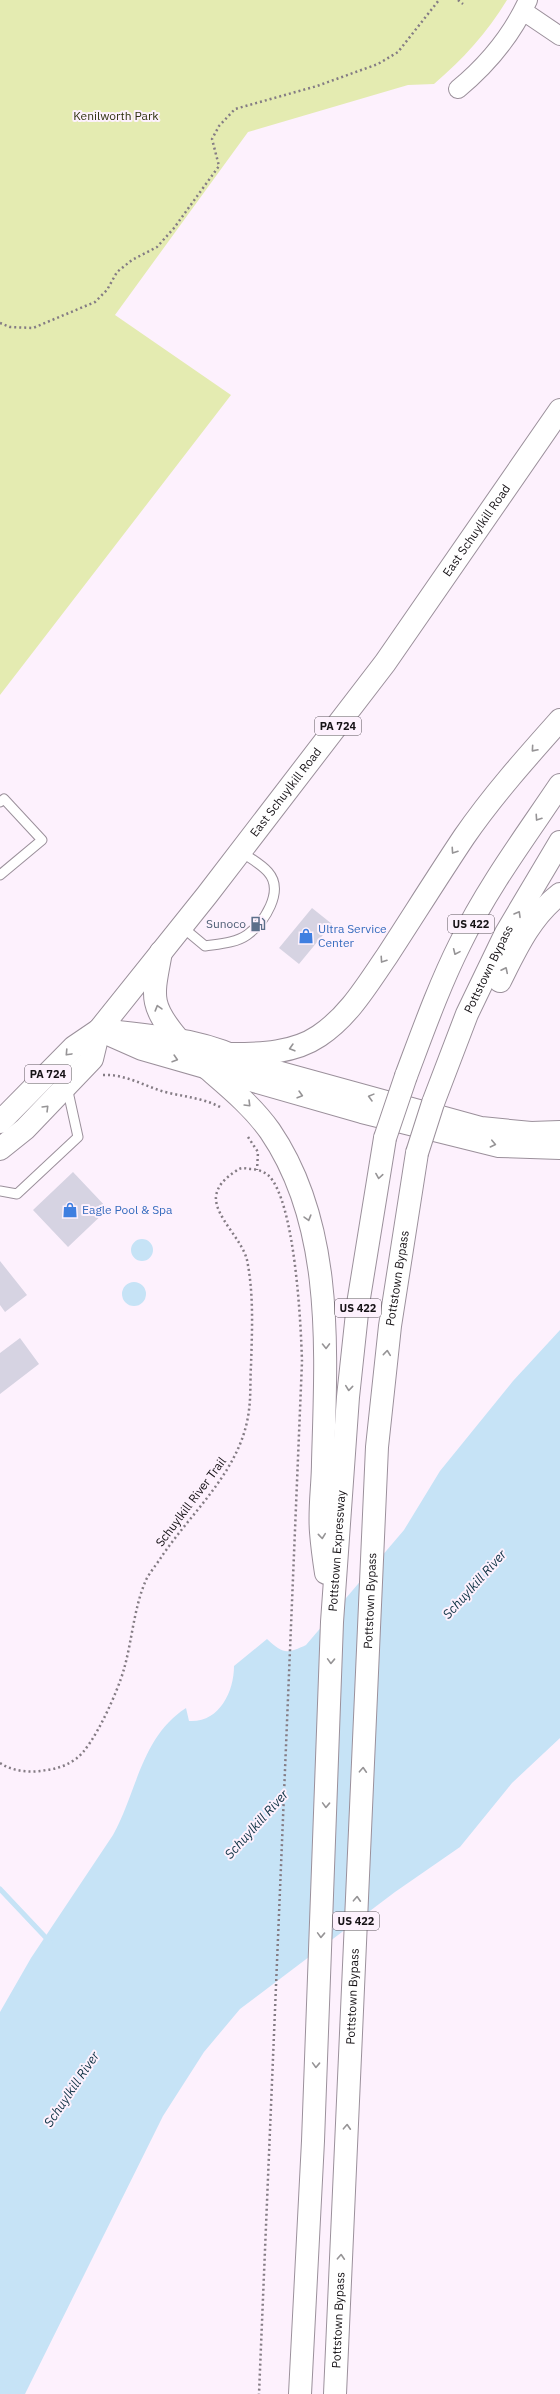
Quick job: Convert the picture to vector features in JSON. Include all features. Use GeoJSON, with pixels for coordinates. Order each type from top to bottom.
{"type":"FeatureCollection","features":[{"type":"Feature","properties":{"kind":"main road","name":"East Schuylkill Road"},"geometry":{"type":"LineString","coordinates":[[0,1122],[74,1047],[99,1030],[241,852],[385,663],[560,410]]}},
{"type":"Feature","properties":{"kind":"main road"},"geometry":{"type":"LineString","coordinates":[[232,1054],[259,1054],[289,1049],[318,1037],[341,1018],[371,980],[466,835],[514,773],[560,720]]}},
{"type":"Feature","properties":{"kind":"main road","name":"Pottstown Expressway"},"geometry":{"type":"LineString","coordinates":[[332,1622],[348,1397],[358,1304],[386,1138],[406,1076],[434,1002],[460,943],[498,877],[560,785]]}},
{"type":"Feature","properties":{"kind":"main road","name":"Pottstown Bypass"},"geometry":{"type":"LineString","coordinates":[[335,2394],[377,1447],[390,1326],[416,1154],[433,1103],[467,1014],[506,933],[560,842]]}},
{"type":"Feature","properties":{"kind":"main road"},"geometry":{"type":"LineString","coordinates":[[433,1103],[489,1002],[522,938],[536,916],[560,894]]}},
{"type":"Feature","properties":{"kind":"main road"},"geometry":{"type":"LineString","coordinates":[[161,952],[155,989],[155,1001],[158,1013],[180,1040]]}},
{"type":"Feature","properties":{"kind":"main road","name":"East Schuylkill Road"},"geometry":{"type":"LineString","coordinates":[[0,1149],[25,1129],[92,1059],[99,1030]]}},
{"type":"Feature","properties":{"kind":"main road"},"geometry":{"type":"LineString","coordinates":[[99,1030],[180,1040],[232,1054],[252,1065],[481,1128],[531,1133],[560,1132]]}},
{"type":"Feature","properties":{"kind":"main road"},"geometry":{"type":"LineString","coordinates":[[99,1030],[142,1050],[362,1112],[499,1146],[560,1148]]}},
{"type":"Feature","properties":{"kind":"main road"},"geometry":{"type":"LineString","coordinates":[[208,1069],[248,1104],[278,1144],[298,1187],[311,1229],[320,1277],[326,1347],[321,1531],[332,1622]]}},
{"type":"Feature","properties":{"kind":"main road","name":"US 422"},"geometry":{"type":"LineString","coordinates":[[300,2394],[313,2141],[332,1622]]}},
{"type":"Feature","properties":{"kind":"street"},"geometry":{"type":"LineString","coordinates":[[458,90],[491,57],[526,6],[560,36]]}},
{"type":"Feature","properties":{"kind":"lane"},"geometry":{"type":"LineString","coordinates":[[0,802],[4,798],[42,840],[0,875]]}},
{"type":"Feature","properties":{"kind":"lane"},"geometry":{"type":"LineString","coordinates":[[181,926],[205,946],[225,943],[247,936],[271,908],[275,886],[269,872],[241,852]]}},
{"type":"Feature","properties":{"kind":"lane"},"geometry":{"type":"LineString","coordinates":[[0,1191],[17,1194],[78,1137],[73,1080]]}},
{"type":"Feature","properties":{"kind":"path"},"geometry":{"type":"LineString","coordinates":[[0,323],[10,328],[33,328],[95,302],[107,290],[117,272],[132,260],[157,247],[174,228],[219,166],[212,139],[219,126],[235,108],[317,86],[378,64],[398,52],[439,0]]}},
{"type":"Feature","properties":{"kind":"path"},"geometry":{"type":"LineString","coordinates":[[458,0],[463,4]]}},
{"type":"Feature","properties":{"kind":"path"},"geometry":{"type":"LineString","coordinates":[[73,1080],[117,1074],[165,1092],[209,1101],[227,1112]]}},
{"type":"Feature","properties":{"kind":"path"},"geometry":{"type":"LineString","coordinates":[[245,1132],[258,1152],[257,1170],[267,1174],[275,1185],[285,1216],[296,1262],[301,1324],[302,1362],[259,2394]]}},
{"type":"Feature","properties":{"kind":"path","name":"Schuylkill River Trail"},"geometry":{"type":"LineString","coordinates":[[0,1763],[29,1773],[58,1769],[78,1757],[109,1708],[124,1671],[146,1580],[181,1528],[230,1468],[241,1444],[249,1410],[252,1329],[250,1284],[246,1259],[240,1242],[219,1211],[216,1197],[221,1183],[233,1172],[241,1168],[257,1170]]}},
{"type":"Feature","properties":{"kind":"green space","name":"Kenilworth Park"},"geometry":{"type":"Polygon","coordinates":[[[0,0],[507,0],[491,24],[474,45],[434,84],[408,85],[248,132],[115,315],[231,395],[0,695],[0,0]]]}},
{"type":"Feature","properties":{"kind":"water"},"geometry":{"type":"Polygon","coordinates":[[[142,1239],[150,1242],[153,1250],[150,1258],[142,1261],[134,1258],[131,1250],[134,1242],[142,1239]]]}},
{"type":"Feature","properties":{"kind":"water"},"geometry":{"type":"Polygon","coordinates":[[[134,1282],[142,1286],[146,1294],[142,1302],[134,1306],[126,1302],[122,1294],[126,1286],[134,1282]]]}},
{"type":"Feature","properties":{"kind":"water","name":"Schuylkill River"},"geometry":{"type":"Polygon","coordinates":[[[560,1330],[560,1738],[512,1783],[460,1847],[395,1892],[240,2009],[204,2052],[163,2116],[25,2394],[0,2394],[0,2012],[31,1958],[113,1835],[149,1750],[159,1734],[171,1720],[186,1708],[189,1721],[209,1717],[216,1711],[223,1704],[228,1695],[234,1666],[267,1639],[277,1648],[285,1651],[294,1650],[306,1645],[404,1530],[440,1471],[513,1381],[560,1330]]]}},
{"type":"Feature","properties":{"kind":"building","name":"Ultra Service Center"},"geometry":{"type":"Polygon","coordinates":[[[312,908],[332,924],[299,964],[279,948],[312,908]]]}},
{"type":"Feature","properties":{"kind":"building","name":"Eagle Pool & Spa"},"geometry":{"type":"Polygon","coordinates":[[[73,1172],[108,1209],[68,1247],[33,1210],[73,1172]]]}},
{"type":"Feature","properties":{"kind":"building"},"geometry":{"type":"Polygon","coordinates":[[[0,1261],[27,1295],[5,1312],[0,1305],[0,1261]]]}},
{"type":"Feature","properties":{"kind":"building"},"geometry":{"type":"Polygon","coordinates":[[[20,1338],[39,1364],[0,1394],[0,1353],[20,1338]]]}},
{"type":"Feature","properties":{"kind":"waterway"},"geometry":{"type":"LineString","coordinates":[[0,1889],[50,1942]]}},
{"type":"Feature","properties":{"kind":"place","name":"Sunoco"},"geometry":{"type":"Point","coordinates":[258,924]}},
{"type":"Feature","properties":{"kind":"place","name":"Ultra Service Center"},"geometry":{"type":"Point","coordinates":[306,936]}},
{"type":"Feature","properties":{"kind":"place","name":"Eagle Pool & Spa"},"geometry":{"type":"Point","coordinates":[70,1210]}}]}
